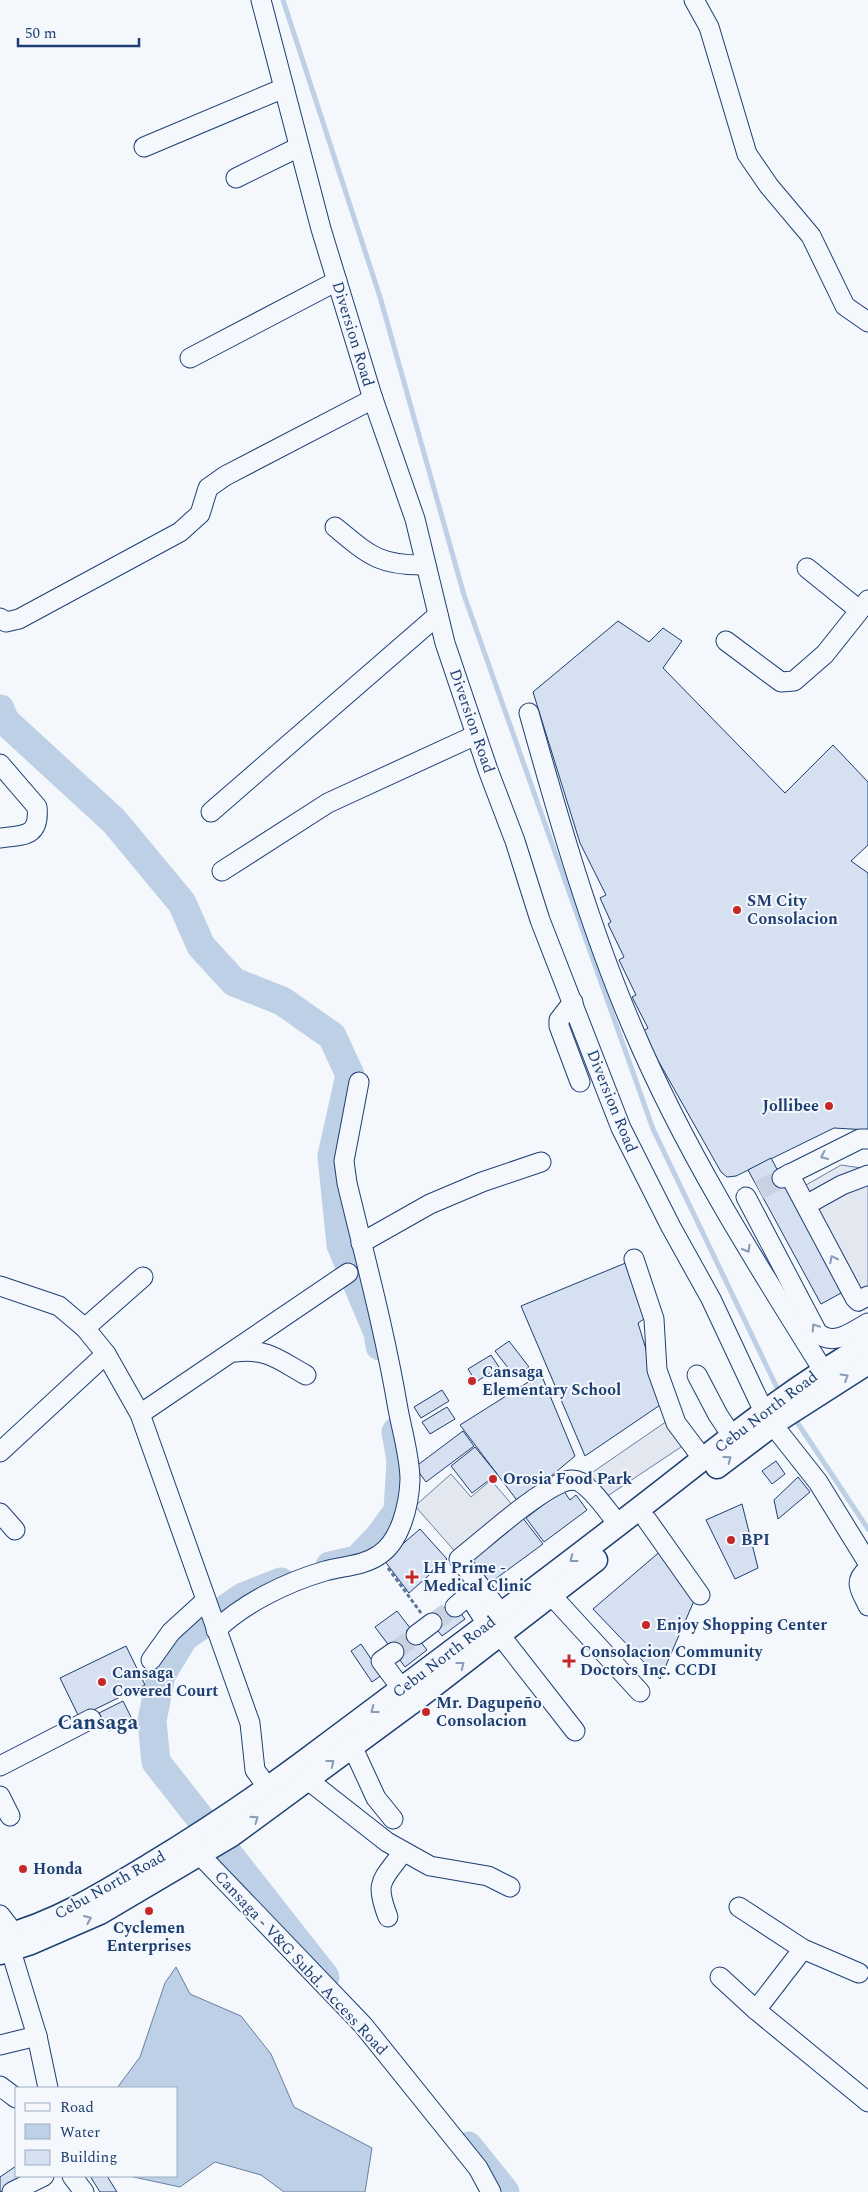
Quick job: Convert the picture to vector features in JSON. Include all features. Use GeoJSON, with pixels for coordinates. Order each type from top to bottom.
{"type":"FeatureCollection","features":[{"type":"Feature","properties":{"kind":"main road","name":"Cebu North Road"},"geometry":{"type":"LineString","coordinates":[[803,1393],[822,1370],[868,1344]]}},
{"type":"Feature","properties":{"kind":"main road","name":"Cebu North Road"},"geometry":{"type":"LineString","coordinates":[[6,1944],[116,1886],[199,1849],[227,1827],[268,1788],[402,1689],[496,1624],[552,1596],[773,1415],[803,1393],[868,1363]]}},
{"type":"Feature","properties":{"kind":"main road","name":"Cebu North Road"},"geometry":{"type":"LineString","coordinates":[[227,1827],[308,1780],[410,1704],[496,1624],[619,1525],[732,1436],[773,1415]]}},
{"type":"Feature","properties":{"kind":"street","name":"Diversion Road"},"geometry":{"type":"LineString","coordinates":[[261,0],[299,147],[337,281],[373,399],[415,520],[438,615],[476,735],[515,841],[540,920],[621,1128],[670,1227],[773,1415],[818,1482],[868,1563]]}},
{"type":"Feature","properties":{"kind":"street"},"geometry":{"type":"LineString","coordinates":[[694,0],[709,27],[747,154],[768,186],[811,236],[845,306],[868,322]]}},
{"type":"Feature","properties":{"kind":"street"},"geometry":{"type":"LineString","coordinates":[[144,147],[284,88]]}},
{"type":"Feature","properties":{"kind":"street"},"geometry":{"type":"LineString","coordinates":[[236,178],[299,147]]}},
{"type":"Feature","properties":{"kind":"street"},"geometry":{"type":"LineString","coordinates":[[190,358],[337,281]]}},
{"type":"Feature","properties":{"kind":"street"},"geometry":{"type":"LineString","coordinates":[[0,618],[6,622],[20,619],[180,532],[200,514],[208,488],[226,476],[373,399]]}},
{"type":"Feature","properties":{"kind":"street"},"geometry":{"type":"LineString","coordinates":[[334,527],[371,556],[402,565],[426,565]]}},
{"type":"Feature","properties":{"kind":"street"},"geometry":{"type":"LineString","coordinates":[[726,641],[782,682],[794,681],[826,654],[864,605],[807,568]]}},
{"type":"Feature","properties":{"kind":"street"},"geometry":{"type":"LineString","coordinates":[[211,812],[438,615]]}},
{"type":"Feature","properties":{"kind":"street"},"geometry":{"type":"LineString","coordinates":[[529,712],[570,852],[633,1030],[695,1160],[822,1370]]}},
{"type":"Feature","properties":{"kind":"street"},"geometry":{"type":"LineString","coordinates":[[222,871],[328,803],[476,735]]}},
{"type":"Feature","properties":{"kind":"street"},"geometry":{"type":"LineString","coordinates":[[0,764],[38,807],[38,822],[34,830],[23,836],[0,838]]}},
{"type":"Feature","properties":{"kind":"street"},"geometry":{"type":"LineString","coordinates":[[573,1002],[559,1020],[559,1026],[580,1082]]}},
{"type":"Feature","properties":{"kind":"street"},"geometry":{"type":"LineString","coordinates":[[151,1660],[171,1632],[210,1616],[231,1616],[279,1590],[311,1576],[363,1562],[379,1555],[396,1535],[407,1501],[410,1479],[391,1366],[347,1183],[344,1161],[359,1082]]}},
{"type":"Feature","properties":{"kind":"street"},"geometry":{"type":"LineString","coordinates":[[868,1139],[860,1139],[790,1173],[812,1202],[842,1282],[858,1301],[868,1296]]}},
{"type":"Feature","properties":{"kind":"street"},"geometry":{"type":"LineString","coordinates":[[361,1243],[430,1204],[482,1182],[541,1162]]}},
{"type":"Feature","properties":{"kind":"street"},"geometry":{"type":"LineString","coordinates":[[812,1202],[868,1175]]}},
{"type":"Feature","properties":{"kind":"street"},"geometry":{"type":"LineString","coordinates":[[723,1207],[752,1193],[818,1332],[827,1339],[840,1338],[868,1323]]}},
{"type":"Feature","properties":{"kind":"street"},"geometry":{"type":"LineString","coordinates":[[634,1259],[654,1319],[657,1370],[676,1423],[703,1459]]}},
{"type":"Feature","properties":{"kind":"street"},"geometry":{"type":"LineString","coordinates":[[140,1414],[235,1352],[348,1272]]}},
{"type":"Feature","properties":{"kind":"street"},"geometry":{"type":"LineString","coordinates":[[85,1328],[143,1277]]}},
{"type":"Feature","properties":{"kind":"street"},"geometry":{"type":"LineString","coordinates":[[0,1286],[59,1306],[85,1328],[106,1354],[140,1414],[210,1616],[250,1723],[255,1770],[268,1788]]}},
{"type":"Feature","properties":{"kind":"street"},"geometry":{"type":"LineString","coordinates":[[235,1352],[252,1350],[264,1352],[306,1375]]}},
{"type":"Feature","properties":{"kind":"street"},"geometry":{"type":"LineString","coordinates":[[0,1452],[106,1354]]}},
{"type":"Feature","properties":{"kind":"street"},"geometry":{"type":"LineString","coordinates":[[697,1375],[732,1436]]}},
{"type":"Feature","properties":{"kind":"street"},"geometry":{"type":"LineString","coordinates":[[576,1731],[496,1624],[459,1559],[529,1504],[562,1482],[572,1480],[579,1482],[619,1525]]}},
{"type":"Feature","properties":{"kind":"street"},"geometry":{"type":"LineString","coordinates":[[0,1513],[15,1530]]}},
{"type":"Feature","properties":{"kind":"street"},"geometry":{"type":"LineString","coordinates":[[647,1520],[700,1595]]}},
{"type":"Feature","properties":{"kind":"street"},"geometry":{"type":"LineString","coordinates":[[868,1570],[859,1577],[858,1585],[868,1606]]}},
{"type":"Feature","properties":{"kind":"street"},"geometry":{"type":"LineString","coordinates":[[552,1596],[640,1692]]}},
{"type":"Feature","properties":{"kind":"street"},"geometry":{"type":"LineString","coordinates":[[455,1607],[466,1598],[471,1599],[496,1624]]}},
{"type":"Feature","properties":{"kind":"street"},"geometry":{"type":"LineString","coordinates":[[416,1635],[432,1623]]}},
{"type":"Feature","properties":{"kind":"street"},"geometry":{"type":"LineString","coordinates":[[394,1652],[381,1661],[402,1689]]}},
{"type":"Feature","properties":{"kind":"street"},"geometry":{"type":"LineString","coordinates":[[0,1766],[91,1719]]}},
{"type":"Feature","properties":{"kind":"street"},"geometry":{"type":"LineString","coordinates":[[352,1746],[376,1798],[392,1819]]}},
{"type":"Feature","properties":{"kind":"street"},"geometry":{"type":"LineString","coordinates":[[308,1780],[387,1842],[403,1852],[430,1866],[488,1876],[510,1887]]}},
{"type":"Feature","properties":{"kind":"street"},"geometry":{"type":"LineString","coordinates":[[0,1796],[10,1816]]}},
{"type":"Feature","properties":{"kind":"street","name":"Cansaga - V&G Subd. Access Road"},"geometry":{"type":"LineString","coordinates":[[199,1849],[363,2025],[478,2168],[491,2192]]}},
{"type":"Feature","properties":{"kind":"street"},"geometry":{"type":"LineString","coordinates":[[388,1917],[380,1896],[380,1886],[403,1852]]}},
{"type":"Feature","properties":{"kind":"street"},"geometry":{"type":"LineString","coordinates":[[739,1907],[804,1949],[859,1973]]}},
{"type":"Feature","properties":{"kind":"street"},"geometry":{"type":"LineString","coordinates":[[0,1915],[6,1944],[37,2036],[48,2087]]}},
{"type":"Feature","properties":{"kind":"street"},"geometry":{"type":"LineString","coordinates":[[756,2010],[804,1949]]}},
{"type":"Feature","properties":{"kind":"street"},"geometry":{"type":"LineString","coordinates":[[720,1978],[868,2102]]}},
{"type":"Feature","properties":{"kind":"street"},"geometry":{"type":"LineString","coordinates":[[0,2045],[37,2036]]}},
{"type":"Feature","properties":{"kind":"street"},"geometry":{"type":"LineString","coordinates":[[0,2086],[15,2097]]}},
{"type":"Feature","properties":{"kind":"street"},"geometry":{"type":"LineString","coordinates":[[12,2192],[42,2177]]}},
{"type":"Feature","properties":{"kind":"street"},"geometry":{"type":"LineString","coordinates":[[73,2177],[84,2192]]}},
{"type":"Feature","properties":{"kind":"shaded area"},"geometry":{"type":"Polygon","coordinates":[[[841,1165],[868,1169],[868,1307],[859,1312],[792,1193],[841,1165]]]}},
{"type":"Feature","properties":{"kind":"shaded area"},"geometry":{"type":"Polygon","coordinates":[[[667,1421],[684,1445],[606,1497],[590,1474],[667,1421]]]}},
{"type":"Feature","properties":{"kind":"shaded area"},"geometry":{"type":"Polygon","coordinates":[[[451,1474],[471,1497],[491,1480],[515,1508],[459,1556],[415,1506],[451,1474]]]}},
{"type":"Feature","properties":{"kind":"water"},"geometry":{"type":"Polygon","coordinates":[[[176,1967],[190,1994],[241,2016],[271,2054],[294,2107],[372,2148],[365,2192],[284,2192],[261,2175],[215,2162],[180,2187],[134,2177],[178,2177],[178,2087],[118,2087],[140,2057],[165,1983],[176,1967]]]}},
{"type":"Feature","properties":{"kind":"building","name":"SM City Consolacion"},"geometry":{"type":"Polygon","coordinates":[[[618,621],[649,642],[663,628],[682,641],[663,668],[785,793],[833,745],[868,782],[868,845],[851,861],[868,873],[868,1130],[834,1128],[736,1176],[727,1177],[721,1172],[642,1032],[648,1028],[632,997],[636,995],[619,960],[624,957],[608,924],[611,922],[600,898],[606,895],[580,843],[533,692],[618,621]]]}},
{"type":"Feature","properties":{"kind":"building"},"geometry":{"type":"Polygon","coordinates":[[[771,1158],[843,1292],[821,1304],[748,1170],[771,1158]]]}},
{"type":"Feature","properties":{"kind":"building"},"geometry":{"type":"Polygon","coordinates":[[[628,1262],[650,1315],[638,1323],[648,1356],[666,1401],[585,1456],[521,1306],[628,1262]]]}},
{"type":"Feature","properties":{"kind":"building"},"geometry":{"type":"Polygon","coordinates":[[[509,1341],[529,1367],[515,1377],[495,1351],[509,1341]]]}},
{"type":"Feature","properties":{"kind":"building"},"geometry":{"type":"Polygon","coordinates":[[[491,1355],[499,1367],[476,1382],[468,1369],[491,1355]]]}},
{"type":"Feature","properties":{"kind":"building"},"geometry":{"type":"Polygon","coordinates":[[[541,1374],[575,1456],[519,1503],[460,1425],[541,1374]]]}},
{"type":"Feature","properties":{"kind":"building"},"geometry":{"type":"Polygon","coordinates":[[[442,1390],[449,1401],[421,1418],[414,1407],[442,1390]]]}},
{"type":"Feature","properties":{"kind":"building"},"geometry":{"type":"Polygon","coordinates":[[[447,1407],[455,1419],[430,1434],[422,1422],[447,1407]]]}},
{"type":"Feature","properties":{"kind":"building"},"geometry":{"type":"Polygon","coordinates":[[[463,1431],[474,1446],[426,1482],[415,1467],[463,1431]]]}},
{"type":"Feature","properties":{"kind":"building"},"geometry":{"type":"Polygon","coordinates":[[[475,1447],[497,1474],[472,1493],[451,1466],[475,1447]]]}},
{"type":"Feature","properties":{"kind":"building"},"geometry":{"type":"Polygon","coordinates":[[[776,1461],[785,1474],[772,1484],[762,1471],[776,1461]]]}},
{"type":"Feature","properties":{"kind":"building"},"geometry":{"type":"Polygon","coordinates":[[[798,1477],[810,1492],[778,1519],[774,1500],[798,1477]]]}},
{"type":"Feature","properties":{"kind":"building"},"geometry":{"type":"Polygon","coordinates":[[[563,1490],[570,1500],[576,1495],[587,1510],[544,1542],[526,1518],[563,1490]]]}},
{"type":"Feature","properties":{"kind":"building"},"geometry":{"type":"Polygon","coordinates":[[[742,1504],[758,1568],[735,1579],[706,1520],[742,1504]]]}},
{"type":"Feature","properties":{"kind":"building"},"geometry":{"type":"Polygon","coordinates":[[[522,1517],[543,1544],[483,1588],[463,1561],[522,1517]]]}},
{"type":"Feature","properties":{"kind":"building","name":"LH Prime - Medical Clinic"},"geometry":{"type":"Polygon","coordinates":[[[420,1529],[447,1559],[409,1593],[384,1560],[420,1529]]]}},
{"type":"Feature","properties":{"kind":"building","name":"Enjoy Shopping Center"},"geometry":{"type":"Polygon","coordinates":[[[663,1549],[697,1594],[660,1679],[593,1609],[663,1549]]]}},
{"type":"Feature","properties":{"kind":"building"},"geometry":{"type":"Polygon","coordinates":[[[452,1602],[465,1619],[442,1636],[429,1619],[452,1602]]]}},
{"type":"Feature","properties":{"kind":"building"},"geometry":{"type":"Polygon","coordinates":[[[397,1611],[427,1650],[405,1667],[375,1627],[397,1611]]]}},
{"type":"Feature","properties":{"kind":"building"},"geometry":{"type":"Polygon","coordinates":[[[361,1644],[382,1675],[372,1682],[351,1651],[361,1644]]]}},
{"type":"Feature","properties":{"kind":"building","name":"Cansaga Covered Court"},"geometry":{"type":"Polygon","coordinates":[[[126,1646],[145,1685],[79,1717],[60,1678],[126,1646]]]}},
{"type":"Feature","properties":{"kind":"building"},"geometry":{"type":"Polygon","coordinates":[[[123,1701],[132,1719],[109,1731],[99,1713],[123,1701]]]}},
{"type":"Feature","properties":{"kind":"building"},"geometry":{"type":"Polygon","coordinates":[[[15,2167],[15,2177],[24,2177],[0,2192],[0,2177],[15,2167]]]}},
{"type":"Feature","properties":{"kind":"building"},"geometry":{"type":"Polygon","coordinates":[[[91,2177],[108,2177],[117,2192],[100,2192],[91,2177]]]}},
{"type":"Feature","properties":{"kind":"waterway"},"geometry":{"type":"LineString","coordinates":[[283,0],[380,297],[464,595],[653,1129],[780,1394]]}},
{"type":"Feature","properties":{"kind":"waterway"},"geometry":{"type":"LineString","coordinates":[[0,709],[5,721],[114,821],[182,903],[201,946],[234,982],[282,1001],[332,1036],[350,1075],[332,1156],[341,1245],[378,1333],[380,1346]]}},
{"type":"Feature","properties":{"kind":"waterway"},"geometry":{"type":"LineString","coordinates":[[793,1416],[868,1529]]}},
{"type":"Feature","properties":{"kind":"waterway"},"geometry":{"type":"LineString","coordinates":[[330,1566],[357,1560],[379,1537],[398,1511],[401,1460],[396,1432]]}},
{"type":"Feature","properties":{"kind":"waterway"},"geometry":{"type":"LineString","coordinates":[[281,1582],[243,1597],[184,1637],[161,1675],[152,1721],[156,1762],[325,1977]]}},
{"type":"Feature","properties":{"kind":"waterway"},"geometry":{"type":"LineString","coordinates":[[468,2146],[505,2192]]}},
{"type":"Feature","properties":{"kind":"tunnel"},"geometry":{"type":"LineString","coordinates":[[759,1190],[782,1178]]}},
{"type":"Feature","properties":{"kind":"tunnel"},"geometry":{"type":"LineString","coordinates":[[432,1623],[455,1607]]}},
{"type":"Feature","properties":{"kind":"tunnel"},"geometry":{"type":"LineString","coordinates":[[394,1652],[416,1635]]}},
{"type":"Feature","properties":{"kind":"place","name":"SM City Consolacion"},"geometry":{"type":"Point","coordinates":[737,910]}},
{"type":"Feature","properties":{"kind":"place","name":"Jollibee"},"geometry":{"type":"Point","coordinates":[829,1106]}},
{"type":"Feature","properties":{"kind":"place","name":"Cansaga Elementary School"},"geometry":{"type":"Point","coordinates":[472,1381]}},
{"type":"Feature","properties":{"kind":"place","name":"Orosia Food Park"},"geometry":{"type":"Point","coordinates":[493,1479]}},
{"type":"Feature","properties":{"kind":"place","name":"BPI"},"geometry":{"type":"Point","coordinates":[731,1540]}},
{"type":"Feature","properties":{"kind":"place","name":"LH Prime - Medical Clinic"},"geometry":{"type":"Point","coordinates":[412,1577]}},
{"type":"Feature","properties":{"kind":"place","name":"Enjoy Shopping Center"},"geometry":{"type":"Point","coordinates":[646,1625]}},
{"type":"Feature","properties":{"kind":"place","name":"Consolacion Community Doctors Inc. CCDI"},"geometry":{"type":"Point","coordinates":[569,1661]}},
{"type":"Feature","properties":{"kind":"place","name":"Cansaga Covered Court"},"geometry":{"type":"Point","coordinates":[102,1682]}},
{"type":"Feature","properties":{"kind":"place","name":"Mr. Dagupeño Consolacion"},"geometry":{"type":"Point","coordinates":[426,1712]}},
{"type":"Feature","properties":{"kind":"place","name":"Honda"},"geometry":{"type":"Point","coordinates":[23,1869]}},
{"type":"Feature","properties":{"kind":"place","name":"Cyclemen Enterprises"},"geometry":{"type":"Point","coordinates":[149,1911]}},
{"type":"Feature","properties":{"kind":"district","name":"Cansaga"},"geometry":{"type":"Point","coordinates":[98,1723]}}]}
